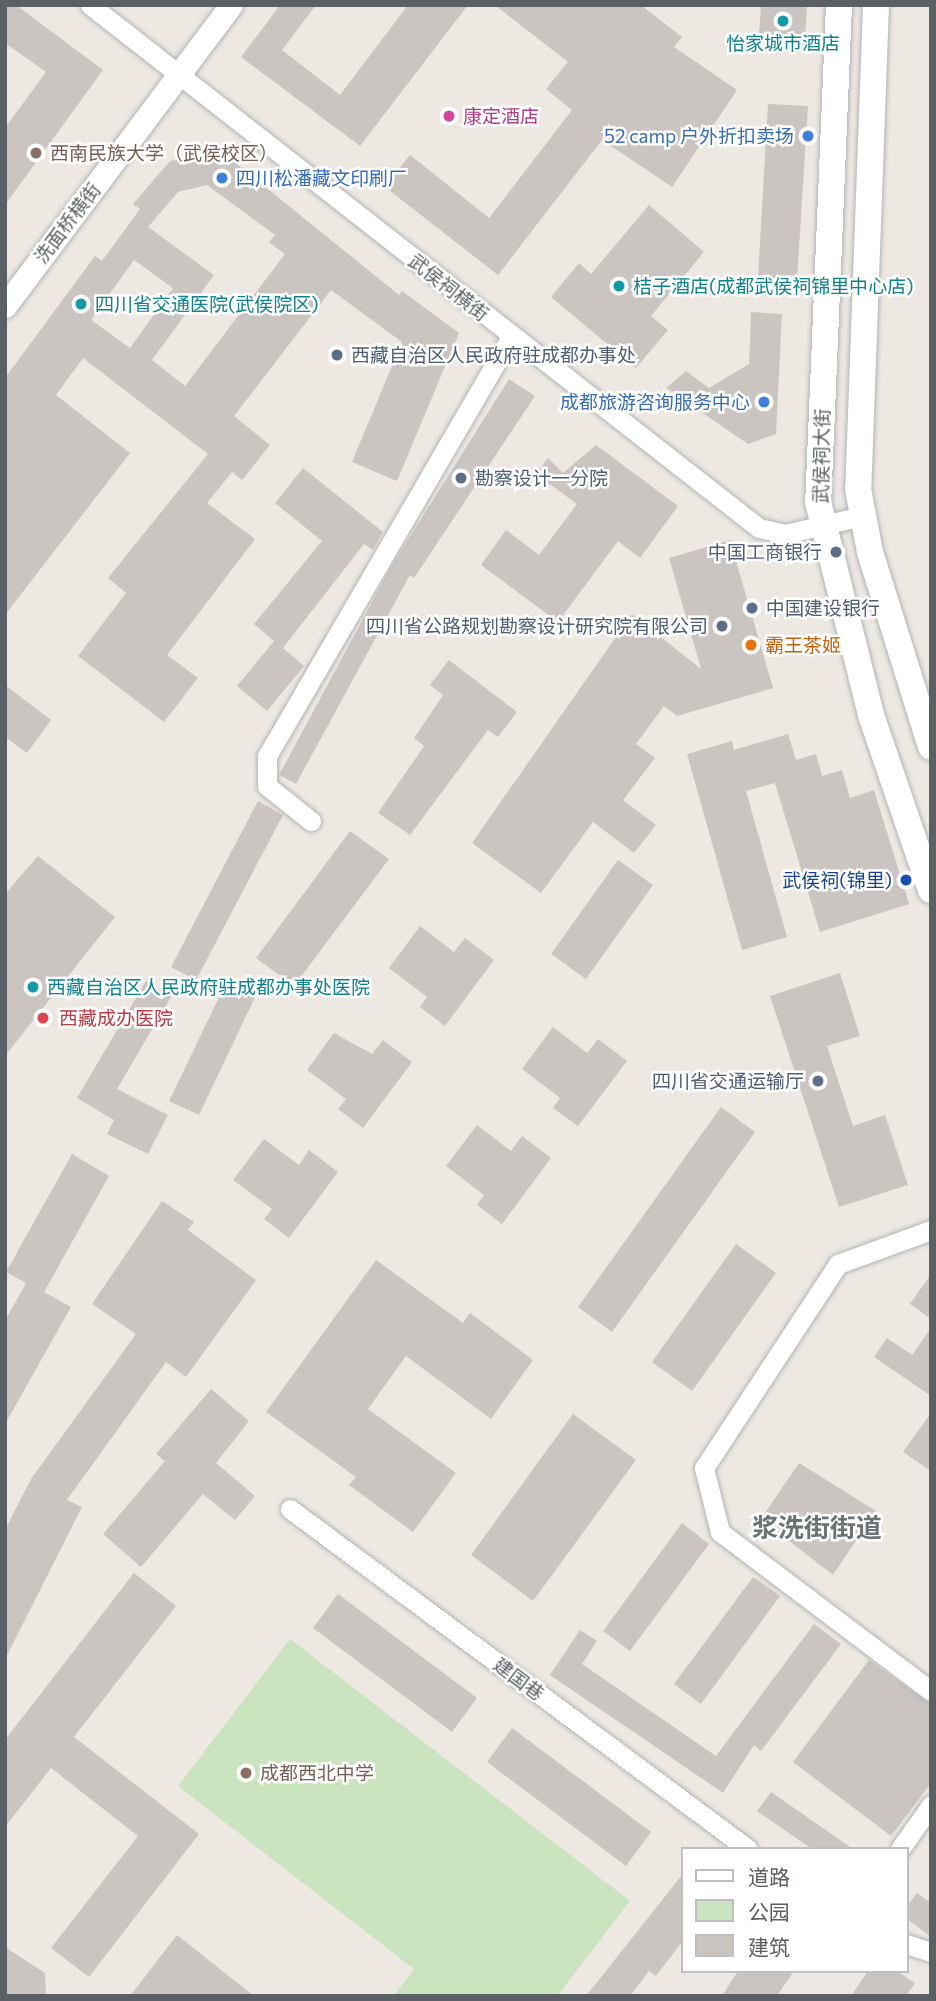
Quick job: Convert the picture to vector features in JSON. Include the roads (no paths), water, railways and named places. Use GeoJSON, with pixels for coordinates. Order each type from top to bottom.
{"type":"FeatureCollection","features":[{"type":"Feature","properties":{"kind":"main road","name":"武侯祠大街"},"geometry":{"type":"LineString","coordinates":[[839,5],[818,472],[822,529],[871,715],[931,890]]}},
{"type":"Feature","properties":{"kind":"main road","name":"武侯祠大街"},"geometry":{"type":"LineString","coordinates":[[876,5],[858,464],[862,516],[931,747]]}},
{"type":"Feature","properties":{"kind":"street","name":"武侯祠横街"},"geometry":{"type":"LineString","coordinates":[[90,5],[759,527],[785,534],[822,529],[862,516]]}},
{"type":"Feature","properties":{"kind":"street","name":"洗面桥横街"},"geometry":{"type":"LineString","coordinates":[[5,306],[231,5]]}},
{"type":"Feature","properties":{"kind":"street"},"geometry":{"type":"LineString","coordinates":[[311,821],[267,786],[267,756],[511,336]]}},
{"type":"Feature","properties":{"kind":"street"},"geometry":{"type":"LineString","coordinates":[[931,1230],[838,1264],[704,1468],[720,1532],[931,1692]]}},
{"type":"Feature","properties":{"kind":"street","name":"建国巷"},"geometry":{"type":"LineString","coordinates":[[290,1509],[745,1847]]}},
{"type":"Feature","properties":{"kind":"street"},"geometry":{"type":"LineString","coordinates":[[901,1847],[931,1805]]}},
{"type":"Feature","properties":{"kind":"street"},"geometry":{"type":"LineString","coordinates":[[908,1945],[931,1952]]}},
{"type":"Feature","properties":{"kind":"place","name":"怡家城市酒店"},"geometry":{"type":"Point","coordinates":[783,21]}},
{"type":"Feature","properties":{"kind":"place","name":"康定酒店"},"geometry":{"type":"Point","coordinates":[449,116]}},
{"type":"Feature","properties":{"kind":"place","name":"52 camp 户外折扣卖场"},"geometry":{"type":"Point","coordinates":[808,136]}},
{"type":"Feature","properties":{"kind":"place","name":"西南民族大学（武侯校区）"},"geometry":{"type":"Point","coordinates":[36,153]}},
{"type":"Feature","properties":{"kind":"place","name":"四川松潘藏文印刷厂"},"geometry":{"type":"Point","coordinates":[222,178]}},
{"type":"Feature","properties":{"kind":"place","name":"桔子酒店(成都武侯祠锦里中心店)"},"geometry":{"type":"Point","coordinates":[619,286]}},
{"type":"Feature","properties":{"kind":"place","name":"四川省交通医院(武侯院区)"},"geometry":{"type":"Point","coordinates":[81,304]}},
{"type":"Feature","properties":{"kind":"place","name":"西藏自治区人民政府驻成都办事处"},"geometry":{"type":"Point","coordinates":[337,355]}},
{"type":"Feature","properties":{"kind":"place","name":"成都旅游咨询服务中心"},"geometry":{"type":"Point","coordinates":[764,402]}},
{"type":"Feature","properties":{"kind":"place","name":"勘察设计一分院"},"geometry":{"type":"Point","coordinates":[461,478]}},
{"type":"Feature","properties":{"kind":"place","name":"中国工商银行"},"geometry":{"type":"Point","coordinates":[836,552]}},
{"type":"Feature","properties":{"kind":"place","name":"中国建设银行"},"geometry":{"type":"Point","coordinates":[752,608]}},
{"type":"Feature","properties":{"kind":"place","name":"四川省公路规划勘察设计研究院有限公司"},"geometry":{"type":"Point","coordinates":[722,626]}},
{"type":"Feature","properties":{"kind":"place","name":"霸王茶姬"},"geometry":{"type":"Point","coordinates":[751,645]}},
{"type":"Feature","properties":{"kind":"place","name":"武侯祠(锦里)"},"geometry":{"type":"Point","coordinates":[906,880]}},
{"type":"Feature","properties":{"kind":"place","name":"西藏自治区人民政府驻成都办事处医院"},"geometry":{"type":"Point","coordinates":[33,987]}},
{"type":"Feature","properties":{"kind":"place","name":"西藏成办医院"},"geometry":{"type":"Point","coordinates":[43,1018]}},
{"type":"Feature","properties":{"kind":"place","name":"四川省交通运输厅"},"geometry":{"type":"Point","coordinates":[818,1081]}},
{"type":"Feature","properties":{"kind":"place","name":"成都西北中学"},"geometry":{"type":"Point","coordinates":[246,1773]}},
{"type":"Feature","properties":{"kind":"district","name":"浆洗街街道"},"geometry":{"type":"Point","coordinates":[817,1527]}}]}
